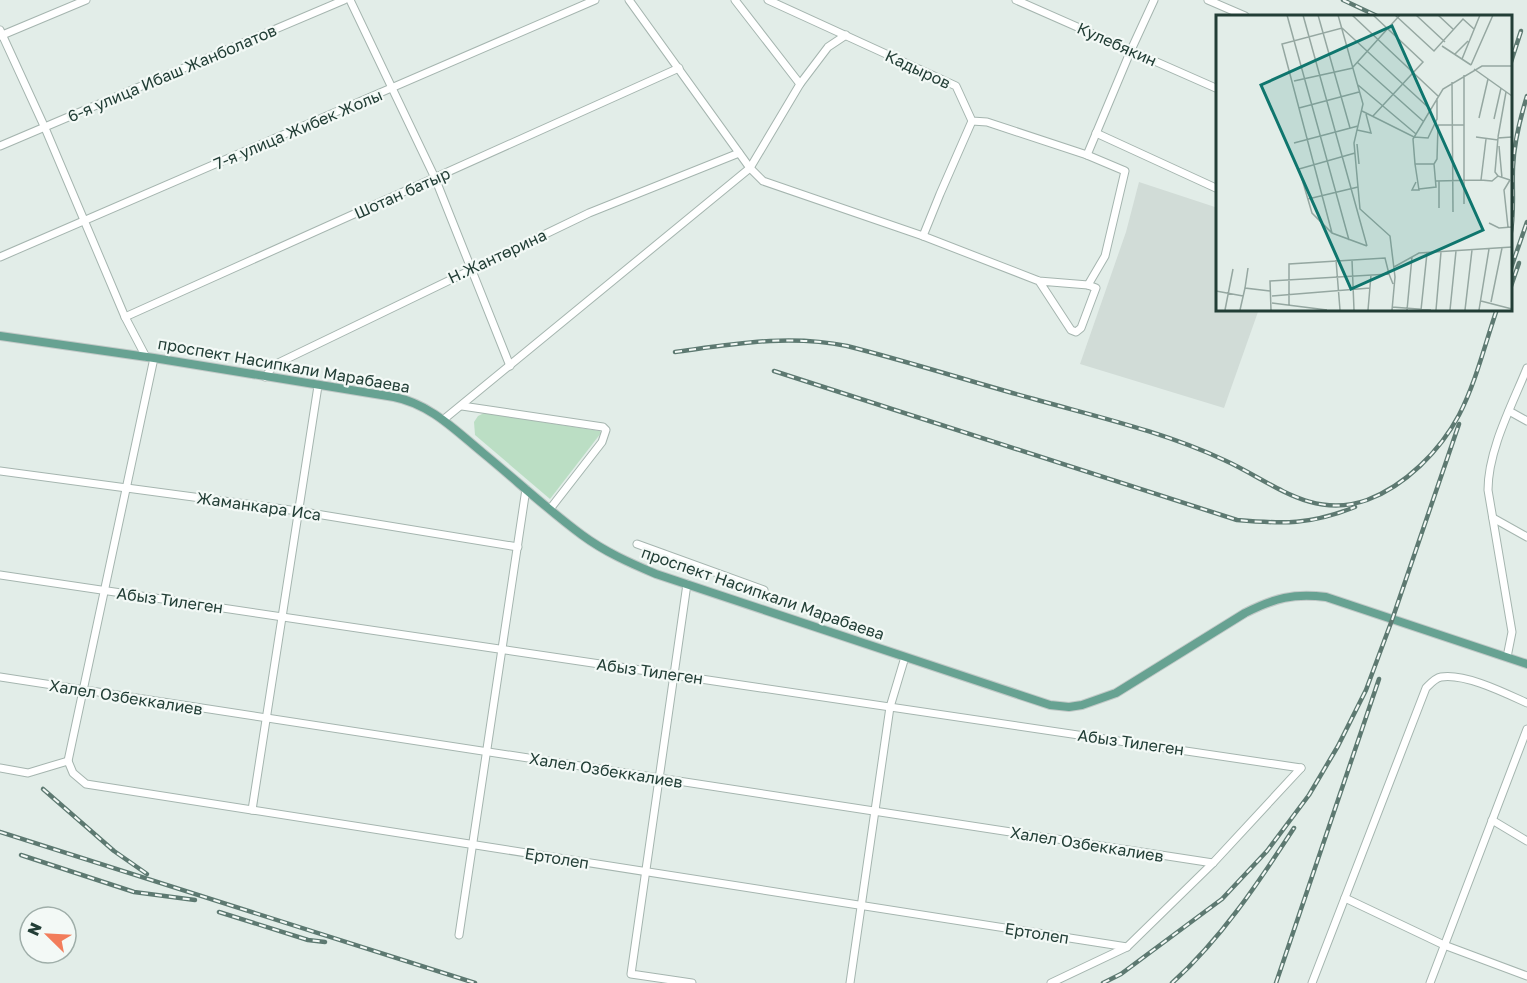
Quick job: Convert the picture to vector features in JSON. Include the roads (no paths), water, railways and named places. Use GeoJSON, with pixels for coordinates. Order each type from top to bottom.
{"type":"FeatureCollection","features":[{"type":"Feature","properties":{"kind":"main road","name":"проспект Насипкали Марабаева"},"geometry":{"type":"LineString","coordinates":[[0,336],[150,357],[406,400],[429,410],[443,420],[581,534],[607,552],[656,574],[1050,705],[1069,707],[1082,705],[1116,693],[1253,609],[1288,596],[1305,594],[1326,597],[1527,664]]}},
{"type":"Feature","properties":{"kind":"street"},"geometry":{"type":"LineString","coordinates":[[0,768],[28,773],[68,761],[126,488],[150,357],[124,317],[45,128],[1,34],[86,0]]}},
{"type":"Feature","properties":{"kind":"street","name":"6-я улица Ибаш Жанболатов"},"geometry":{"type":"LineString","coordinates":[[0,146],[344,0]]}},
{"type":"Feature","properties":{"kind":"street"},"geometry":{"type":"LineString","coordinates":[[350,0],[435,178],[510,366]]}},
{"type":"Feature","properties":{"kind":"street","name":"7-я улица Жибек Жолы"},"geometry":{"type":"LineString","coordinates":[[0,257],[595,0]]}},
{"type":"Feature","properties":{"kind":"street"},"geometry":{"type":"LineString","coordinates":[[629,0],[750,168],[763,181],[923,236],[1039,281],[1088,285],[1095,288],[1081,328],[1076,332],[1071,330],[1039,281]]}},
{"type":"Feature","properties":{"kind":"street"},"geometry":{"type":"LineString","coordinates":[[735,0],[800,84]]}},
{"type":"Feature","properties":{"kind":"street","name":"Кадыров"},"geometry":{"type":"LineString","coordinates":[[768,0],[956,86],[972,121]]}},
{"type":"Feature","properties":{"kind":"street","name":"Кулебякин"},"geometry":{"type":"LineString","coordinates":[[1016,0],[1216,88]]}},
{"type":"Feature","properties":{"kind":"street"},"geometry":{"type":"LineString","coordinates":[[1087,155],[1154,0]]}},
{"type":"Feature","properties":{"kind":"street"},"geometry":{"type":"LineString","coordinates":[[1208,0],[1243,15]]}},
{"type":"Feature","properties":{"kind":"street"},"geometry":{"type":"LineString","coordinates":[[443,420],[750,168],[800,84],[828,47],[846,35]]}},
{"type":"Feature","properties":{"kind":"street","name":"Шотан батыр"},"geometry":{"type":"LineString","coordinates":[[124,317],[679,69]]}},
{"type":"Feature","properties":{"kind":"street"},"geometry":{"type":"LineString","coordinates":[[923,236],[972,121],[987,122],[1087,155],[1125,171],[1105,256],[1088,285]]}},
{"type":"Feature","properties":{"kind":"street"},"geometry":{"type":"LineString","coordinates":[[1096,133],[1216,188]]}},
{"type":"Feature","properties":{"kind":"street","name":"Н.Жантөрина"},"geometry":{"type":"LineString","coordinates":[[265,377],[274,364],[589,213],[739,153]]}},
{"type":"Feature","properties":{"kind":"street"},"geometry":{"type":"LineString","coordinates":[[1507,657],[1512,632],[1488,477],[1491,460],[1527,368]]}},
{"type":"Feature","properties":{"kind":"street"},"geometry":{"type":"LineString","coordinates":[[252,810],[318,386]]}},
{"type":"Feature","properties":{"kind":"street"},"geometry":{"type":"LineString","coordinates":[[462,406],[603,426],[606,430],[602,442],[550,509]]}},
{"type":"Feature","properties":{"kind":"street"},"geometry":{"type":"LineString","coordinates":[[1509,411],[1527,422]]}},
{"type":"Feature","properties":{"kind":"street","name":"Жаманкара Иса"},"geometry":{"type":"LineString","coordinates":[[0,471],[298,511],[518,547]]}},
{"type":"Feature","properties":{"kind":"street"},"geometry":{"type":"LineString","coordinates":[[459,935],[526,489]]}},
{"type":"Feature","properties":{"kind":"street"},"geometry":{"type":"LineString","coordinates":[[1493,518],[1527,537]]}},
{"type":"Feature","properties":{"kind":"street"},"geometry":{"type":"LineString","coordinates":[[637,544],[764,590]]}},
{"type":"Feature","properties":{"kind":"street","name":"Абыз Тилеген"},"geometry":{"type":"LineString","coordinates":[[0,574],[1301,768],[1213,863]]}},
{"type":"Feature","properties":{"kind":"street"},"geometry":{"type":"LineString","coordinates":[[687,584],[631,974],[692,983]]}},
{"type":"Feature","properties":{"kind":"street"},"geometry":{"type":"LineString","coordinates":[[850,983],[890,707],[905,657]]}},
{"type":"Feature","properties":{"kind":"street","name":"Халел Озбеккалиев"},"geometry":{"type":"LineString","coordinates":[[0,677],[1213,863]]}},
{"type":"Feature","properties":{"kind":"street"},"geometry":{"type":"LineString","coordinates":[[1312,983],[1328,936],[1345,898],[1426,688],[1438,677],[1456,677],[1527,703]]}},
{"type":"Feature","properties":{"kind":"street"},"geometry":{"type":"LineString","coordinates":[[1430,983],[1527,729]]}},
{"type":"Feature","properties":{"kind":"street","name":"Ертолеп"},"geometry":{"type":"LineString","coordinates":[[68,761],[73,774],[86,784],[1127,947]]}},
{"type":"Feature","properties":{"kind":"street"},"geometry":{"type":"LineString","coordinates":[[1492,820],[1527,841]]}},
{"type":"Feature","properties":{"kind":"street"},"geometry":{"type":"LineString","coordinates":[[1051,983],[1127,947],[1213,863]]}},
{"type":"Feature","properties":{"kind":"street"},"geometry":{"type":"LineString","coordinates":[[1345,898],[1444,945],[1527,976]]}},
{"type":"Feature","properties":{"kind":"railway"},"geometry":{"type":"LineString","coordinates":[[1343,0],[1375,15]]}},
{"type":"Feature","properties":{"kind":"railway"},"geometry":{"type":"LineString","coordinates":[[1512,59],[1521,31]]}},
{"type":"Feature","properties":{"kind":"railway"},"geometry":{"type":"LineString","coordinates":[[1512,220],[1515,149],[1527,96]]}},
{"type":"Feature","properties":{"kind":"railway"},"geometry":{"type":"LineString","coordinates":[[1512,265],[1527,222]]}},
{"type":"Feature","properties":{"kind":"railway"},"geometry":{"type":"LineString","coordinates":[[1512,283],[1519,263]]}},
{"type":"Feature","properties":{"kind":"railway"},"geometry":{"type":"LineString","coordinates":[[675,352],[740,343],[782,341],[825,342],[847,346],[1154,433],[1224,460],[1275,487],[1310,502],[1347,505],[1367,500],[1395,486],[1420,466],[1442,442],[1459,415],[1470,389],[1497,310]]}},
{"type":"Feature","properties":{"kind":"railway"},"geometry":{"type":"LineString","coordinates":[[774,371],[1237,520],[1296,522],[1324,517],[1355,507]]}},
{"type":"Feature","properties":{"kind":"railway"},"geometry":{"type":"LineString","coordinates":[[1103,983],[1121,974],[1222,899],[1267,851],[1309,795],[1338,746],[1366,690],[1459,424]]}},
{"type":"Feature","properties":{"kind":"railway"},"geometry":{"type":"LineString","coordinates":[[1276,983],[1379,679]]}},
{"type":"Feature","properties":{"kind":"railway"},"geometry":{"type":"LineString","coordinates":[[43,789],[114,851],[147,874]]}},
{"type":"Feature","properties":{"kind":"railway"},"geometry":{"type":"LineString","coordinates":[[1172,983],[1223,929],[1294,828]]}},
{"type":"Feature","properties":{"kind":"railway"},"geometry":{"type":"LineString","coordinates":[[0,832],[475,983]]}},
{"type":"Feature","properties":{"kind":"railway"},"geometry":{"type":"LineString","coordinates":[[21,855],[134,892],[195,900]]}},
{"type":"Feature","properties":{"kind":"railway"},"geometry":{"type":"LineString","coordinates":[[219,912],[308,940],[325,942]]}}]}
